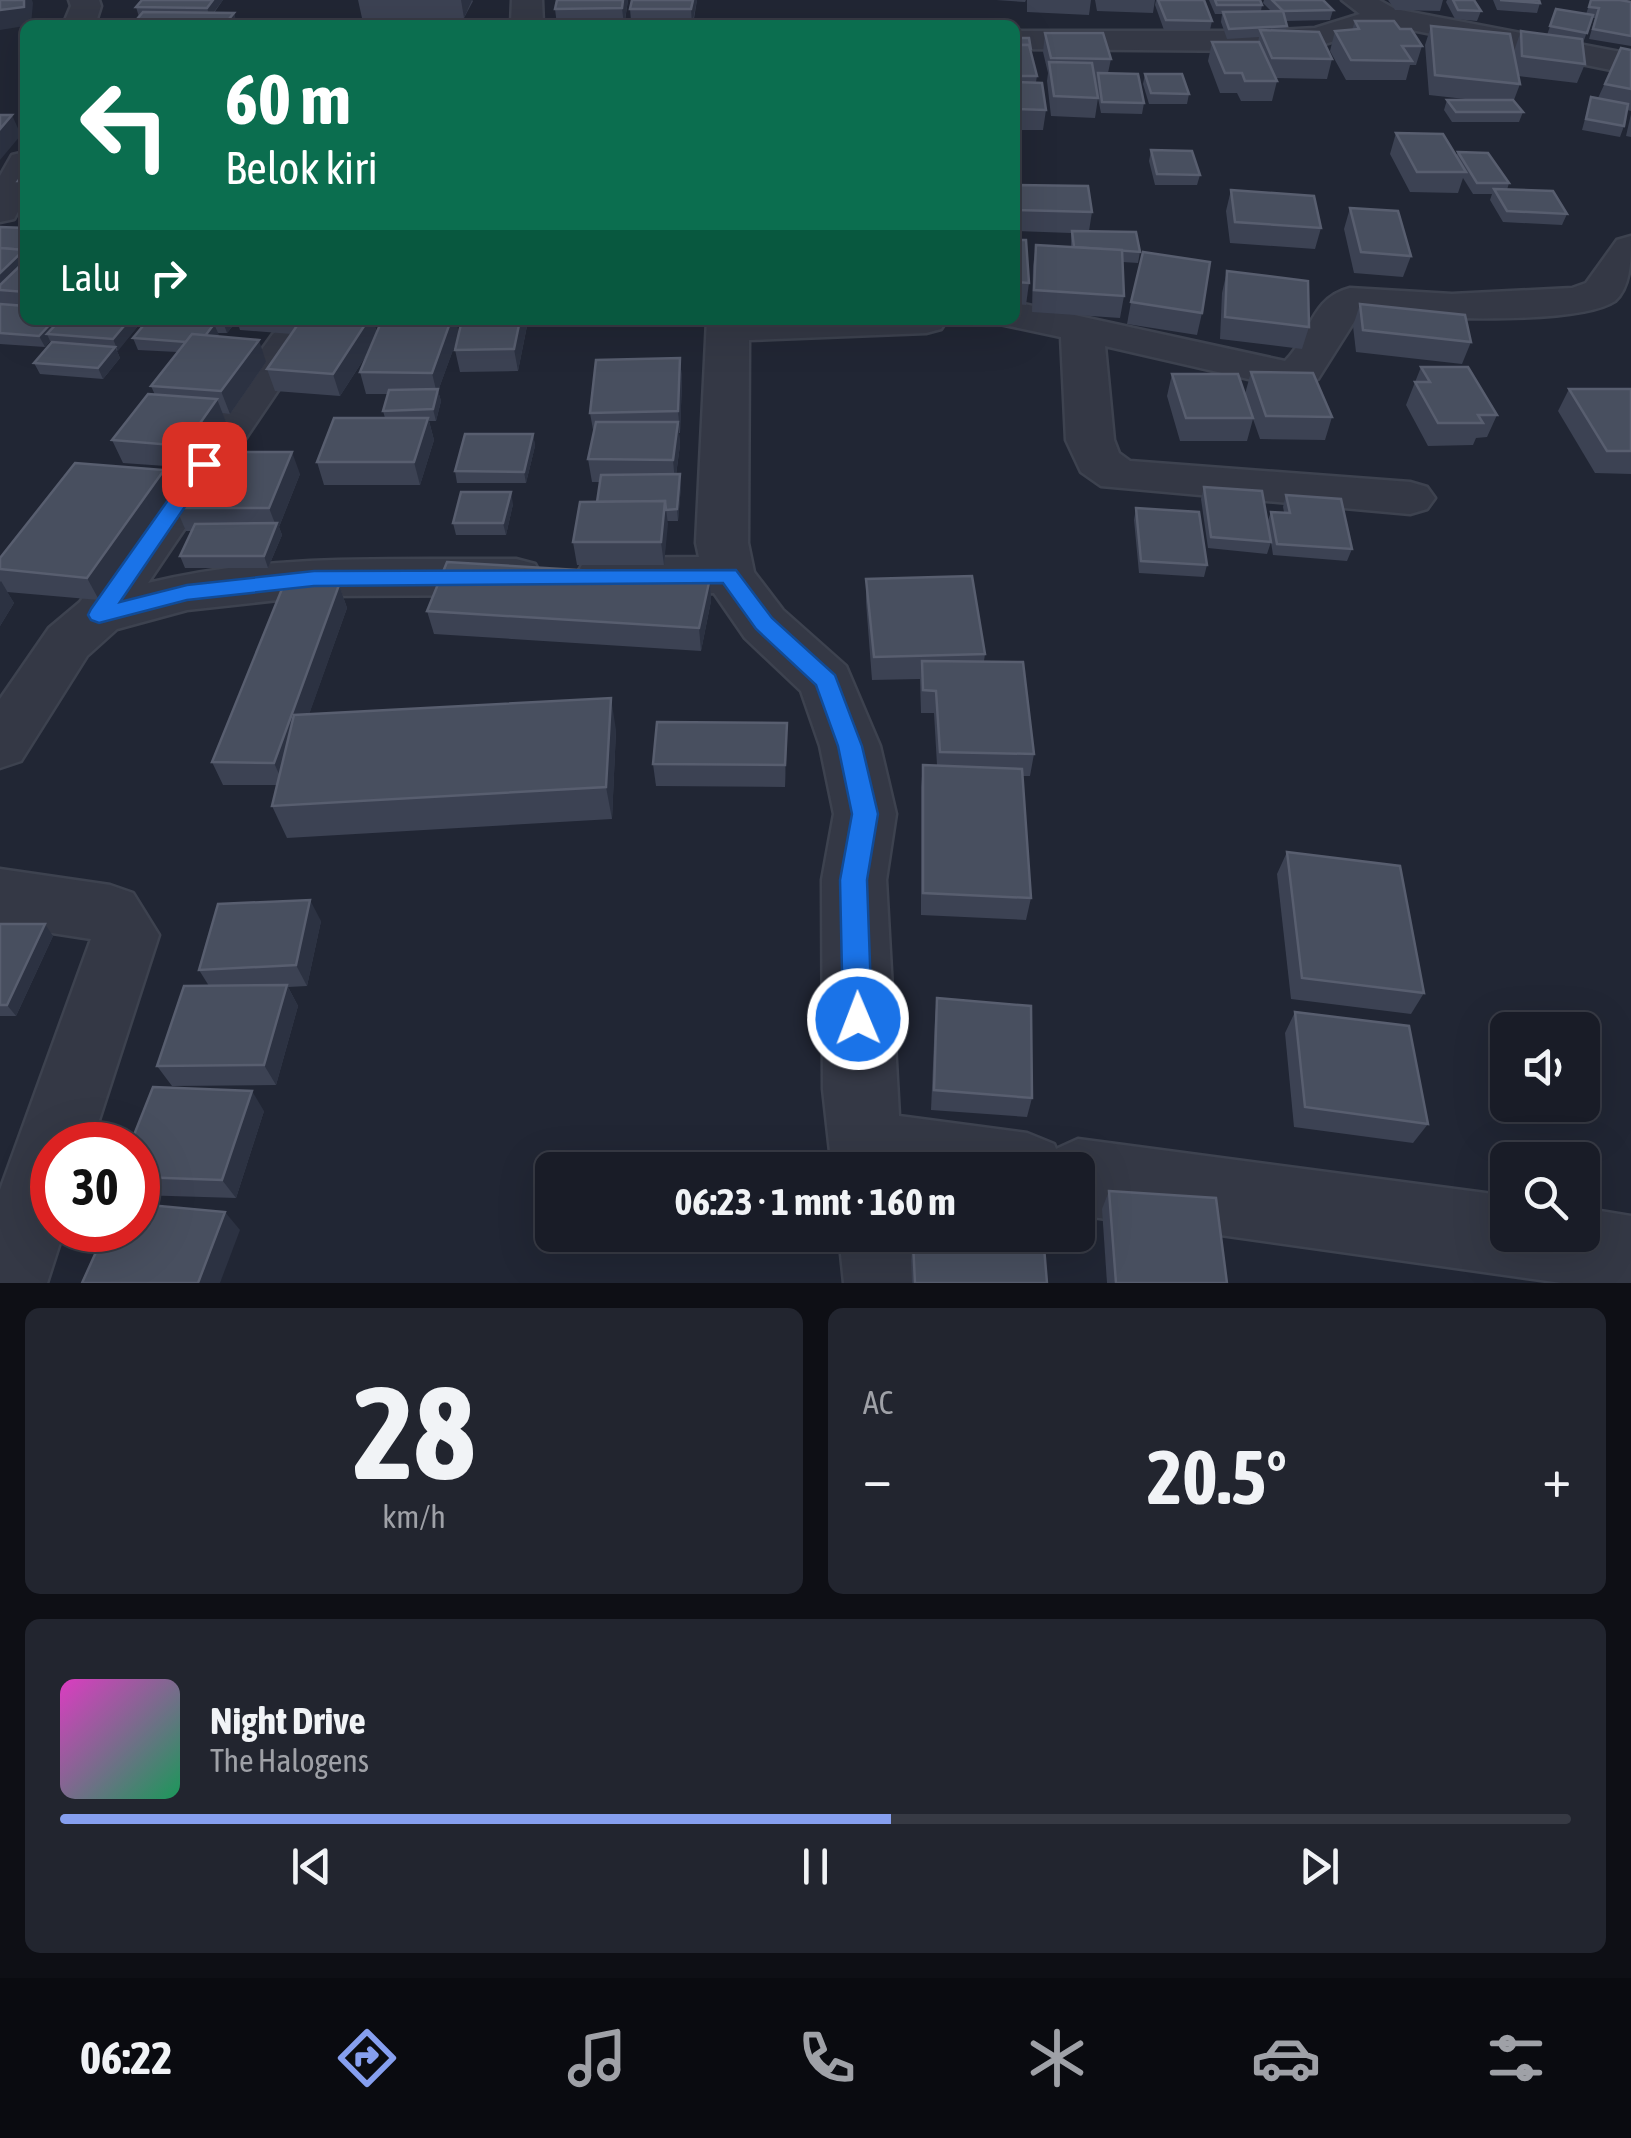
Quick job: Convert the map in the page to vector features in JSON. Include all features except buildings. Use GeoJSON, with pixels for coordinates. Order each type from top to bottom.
{"type":"FeatureCollection","features":[{"type":"Feature","properties":{"kind":"street"},"geometry":{"type":"LineString","coordinates":[[1357,0],[1386,16],[1631,64]]}},
{"type":"Feature","properties":{"kind":"street"},"geometry":{"type":"LineString","coordinates":[[1020,40],[1263,42],[1318,37],[1386,16]]}},
{"type":"Feature","properties":{"kind":"street"},"geometry":{"type":"LineString","coordinates":[[0,211],[20,172]]}},
{"type":"Feature","properties":{"kind":"street"},"geometry":{"type":"LineString","coordinates":[[1020,316],[1292,376],[1310,362],[1338,307],[1350,301],[1452,307],[1575,300],[1602,292],[1631,248]]}},
{"type":"Feature","properties":{"kind":"street"},"geometry":{"type":"LineString","coordinates":[[0,746],[68,642],[99,615],[288,343],[311,325]]}},
{"type":"Feature","properties":{"kind":"street"},"geometry":{"type":"LineString","coordinates":[[728,325],[722,544],[729,576],[764,624],[826,681],[850,746],[865,814],[854,880],[860,1088],[868,1152]]}},
{"type":"Feature","properties":{"kind":"street"},"geometry":{"type":"LineString","coordinates":[[1082,328],[1090,440],[1098,462],[1118,474],[1410,498]]}},
{"type":"Feature","properties":{"kind":"street"},"geometry":{"type":"LineString","coordinates":[[99,615],[187,592],[314,578],[729,576]]}},
{"type":"Feature","properties":{"kind":"street"},"geometry":{"type":"LineString","coordinates":[[0,897],[72,904],[110,913],[126,934],[62,1122]]}},
{"type":"Feature","properties":{"kind":"street"},"geometry":{"type":"LineString","coordinates":[[1095,1178],[1490,1233]]}},
{"type":"Feature","properties":{"kind":"street"},"geometry":{"type":"LineString","coordinates":[[7,1283],[30,1215]]}},
{"type":"Feature","properties":{"kind":"street"},"geometry":{"type":"LineString","coordinates":[[1600,1250],[1631,1255]]}},
{"type":"Feature","properties":{"kind":"street"},"geometry":{"type":"LineString","coordinates":[[880,1252],[884,1283]]}},
{"type":"Feature","properties":{"kind":"route"},"geometry":{"type":"LineString","coordinates":[[204,464],[99,615],[187,592],[314,578],[729,576],[764,624],[826,681],[850,746],[865,814],[854,880],[858,1019]]}}]}
